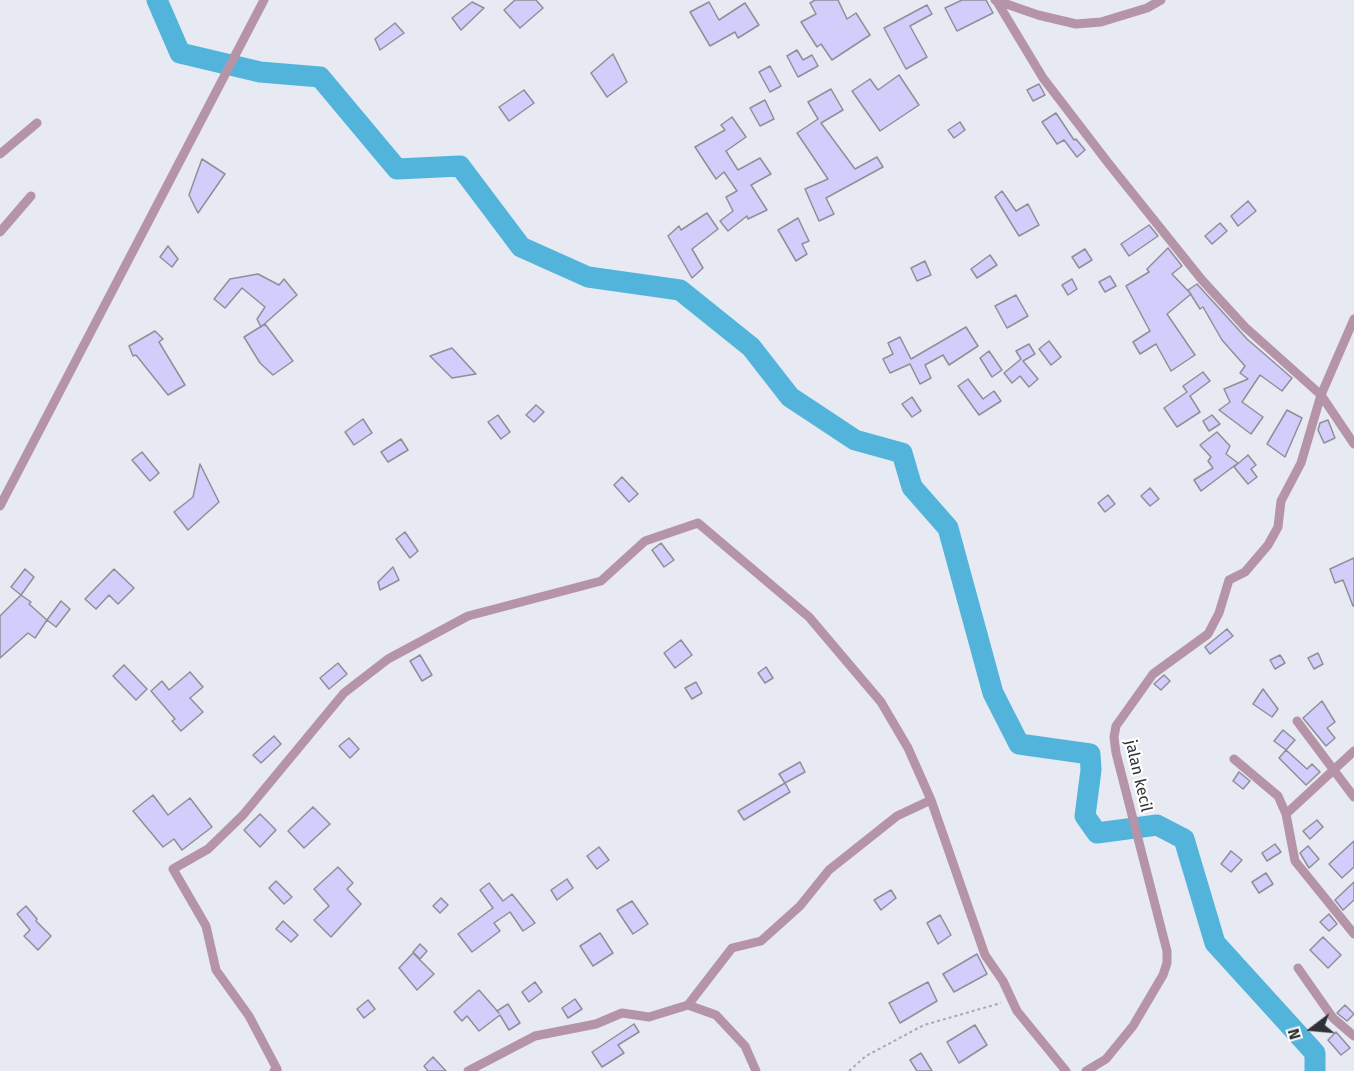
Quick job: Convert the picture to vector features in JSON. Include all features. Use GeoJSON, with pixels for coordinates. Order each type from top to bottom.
{"type":"FeatureCollection","features":[{"type":"Feature","properties":{"kind":"street"},"geometry":{"type":"LineString","coordinates":[[0,506],[264,0]]}},
{"type":"Feature","properties":{"kind":"street"},"geometry":{"type":"LineString","coordinates":[[996,0],[1057,21],[1083,24],[1101,22],[1147,8],[1161,0]]}},
{"type":"Feature","properties":{"kind":"street"},"geometry":{"type":"LineString","coordinates":[[996,0],[1043,78],[1067,111],[1202,280],[1245,327],[1321,395],[1354,444]]}},
{"type":"Feature","properties":{"kind":"street"},"geometry":{"type":"LineString","coordinates":[[0,154],[38,123]]}},
{"type":"Feature","properties":{"kind":"street"},"geometry":{"type":"LineString","coordinates":[[0,232],[31,196]]}},
{"type":"Feature","properties":{"kind":"street","name":"jalan kecil"},"geometry":{"type":"LineString","coordinates":[[1086,1071],[1106,1059],[1133,1026],[1163,975],[1167,963],[1167,951],[1118,763],[1114,737],[1116,726],[1153,674],[1208,634],[1220,613],[1229,580],[1245,573],[1268,545],[1278,527],[1281,501],[1301,463],[1321,395],[1354,319]]}},
{"type":"Feature","properties":{"kind":"street"},"geometry":{"type":"LineString","coordinates":[[279,1071],[249,1017],[216,970],[206,926],[173,869],[208,849],[243,815],[344,693],[388,659],[468,616],[601,581],[645,541],[698,523],[809,617],[881,702],[908,748],[931,800],[986,955],[1017,1011],[1066,1071]]}},
{"type":"Feature","properties":{"kind":"street"},"geometry":{"type":"LineString","coordinates":[[1297,721],[1354,796]]}},
{"type":"Feature","properties":{"kind":"street"},"geometry":{"type":"LineString","coordinates":[[1286,814],[1354,751]]}},
{"type":"Feature","properties":{"kind":"street"},"geometry":{"type":"LineString","coordinates":[[1234,759],[1278,796],[1286,814],[1295,861],[1313,887],[1354,934]]}},
{"type":"Feature","properties":{"kind":"street"},"geometry":{"type":"LineString","coordinates":[[468,1071],[535,1036],[596,1024],[622,1014],[649,1017],[688,1005],[732,948],[761,941],[800,906],[829,870],[897,816],[931,800]]}},
{"type":"Feature","properties":{"kind":"street"},"geometry":{"type":"LineString","coordinates":[[1298,968],[1333,1018],[1354,1036]]}},
{"type":"Feature","properties":{"kind":"street"},"geometry":{"type":"LineString","coordinates":[[688,1005],[716,1015],[745,1046],[756,1071]]}},
{"type":"Feature","properties":{"kind":"path"},"geometry":{"type":"LineString","coordinates":[[849,1071],[873,1052],[924,1025],[1012,999]]}},
{"type":"Feature","properties":{"kind":"building"},"geometry":{"type":"Polygon","coordinates":[[[515,0],[536,0],[543,8],[520,28],[504,10],[515,0]]]}},
{"type":"Feature","properties":{"kind":"building"},"geometry":{"type":"Polygon","coordinates":[[[815,0],[838,0],[847,19],[856,13],[870,35],[832,60],[821,44],[817,47],[801,22],[816,14],[810,3],[815,0]]]}},
{"type":"Feature","properties":{"kind":"building"},"geometry":{"type":"Polygon","coordinates":[[[962,0],[986,0],[993,13],[957,31],[945,8],[962,0]]]}},
{"type":"Feature","properties":{"kind":"building"},"geometry":{"type":"Polygon","coordinates":[[[472,2],[484,8],[461,30],[452,18],[472,2]]]}},
{"type":"Feature","properties":{"kind":"building"},"geometry":{"type":"Polygon","coordinates":[[[709,2],[719,20],[745,3],[759,25],[738,38],[735,32],[710,46],[690,12],[709,2]]]}},
{"type":"Feature","properties":{"kind":"building"},"geometry":{"type":"Polygon","coordinates":[[[927,5],[932,14],[910,26],[927,57],[906,69],[884,28],[927,5]]]}},
{"type":"Feature","properties":{"kind":"building"},"geometry":{"type":"Polygon","coordinates":[[[395,23],[404,33],[380,50],[375,39],[395,23]]]}},
{"type":"Feature","properties":{"kind":"building"},"geometry":{"type":"Polygon","coordinates":[[[797,50],[803,60],[812,55],[818,66],[798,77],[787,56],[797,50]]]}},
{"type":"Feature","properties":{"kind":"building"},"geometry":{"type":"Polygon","coordinates":[[[613,54],[627,82],[607,97],[591,73],[613,54]]]}},
{"type":"Feature","properties":{"kind":"building"},"geometry":{"type":"Polygon","coordinates":[[[770,66],[781,86],[770,92],[759,72],[770,66]]]}},
{"type":"Feature","properties":{"kind":"building"},"geometry":{"type":"Polygon","coordinates":[[[899,75],[919,105],[880,131],[852,91],[870,79],[878,90],[899,75]]]}},
{"type":"Feature","properties":{"kind":"building"},"geometry":{"type":"Polygon","coordinates":[[[1039,84],[1045,95],[1033,101],[1027,90],[1039,84]]]}},
{"type":"Feature","properties":{"kind":"building"},"geometry":{"type":"Polygon","coordinates":[[[831,89],[843,110],[821,123],[855,169],[877,157],[883,167],[826,198],[834,214],[819,221],[805,189],[828,179],[797,133],[818,119],[808,102],[831,89]]]}},
{"type":"Feature","properties":{"kind":"building"},"geometry":{"type":"Polygon","coordinates":[[[524,90],[534,103],[509,121],[499,107],[524,90]]]}},
{"type":"Feature","properties":{"kind":"building"},"geometry":{"type":"Polygon","coordinates":[[[765,100],[774,119],[760,126],[750,108],[765,100]]]}},
{"type":"Feature","properties":{"kind":"building"},"geometry":{"type":"Polygon","coordinates":[[[1056,113],[1074,140],[1076,139],[1085,150],[1077,157],[1064,140],[1057,144],[1042,122],[1056,113]]]}},
{"type":"Feature","properties":{"kind":"building"},"geometry":{"type":"Polygon","coordinates":[[[732,117],[746,137],[726,151],[738,170],[760,158],[771,174],[751,185],[767,210],[748,219],[747,216],[728,231],[720,221],[733,211],[726,197],[737,191],[724,172],[716,179],[695,147],[725,130],[721,125],[732,117]]]}},
{"type":"Feature","properties":{"kind":"building"},"geometry":{"type":"Polygon","coordinates":[[[960,122],[965,130],[954,138],[948,130],[960,122]]]}},
{"type":"Feature","properties":{"kind":"building"},"geometry":{"type":"Polygon","coordinates":[[[202,159],[225,174],[198,213],[189,195],[202,159]]]}},
{"type":"Feature","properties":{"kind":"building"},"geometry":{"type":"Polygon","coordinates":[[[1002,191],[1016,211],[1028,204],[1039,225],[1019,236],[995,197],[1002,191]]]}},
{"type":"Feature","properties":{"kind":"building"},"geometry":{"type":"Polygon","coordinates":[[[1248,201],[1256,211],[1238,226],[1231,216],[1248,201]]]}},
{"type":"Feature","properties":{"kind":"building"},"geometry":{"type":"Polygon","coordinates":[[[707,213],[718,229],[692,249],[703,268],[692,278],[668,236],[679,226],[681,230],[707,213]]]}},
{"type":"Feature","properties":{"kind":"building"},"geometry":{"type":"Polygon","coordinates":[[[798,218],[809,241],[802,244],[807,254],[796,261],[778,230],[798,218]]]}},
{"type":"Feature","properties":{"kind":"building"},"geometry":{"type":"Polygon","coordinates":[[[1220,223],[1227,231],[1212,244],[1205,236],[1220,223]]]}},
{"type":"Feature","properties":{"kind":"building"},"geometry":{"type":"Polygon","coordinates":[[[1149,225],[1158,236],[1129,256],[1121,244],[1149,225]]]}},
{"type":"Feature","properties":{"kind":"building"},"geometry":{"type":"Polygon","coordinates":[[[168,246],[178,259],[172,267],[160,257],[168,246]]]}},
{"type":"Feature","properties":{"kind":"building"},"geometry":{"type":"Polygon","coordinates":[[[1168,248],[1182,266],[1172,274],[1191,294],[1167,314],[1195,355],[1171,371],[1156,344],[1140,354],[1133,342],[1150,331],[1126,286],[1149,272],[1147,269],[1168,248]]]}},
{"type":"Feature","properties":{"kind":"building"},"geometry":{"type":"Polygon","coordinates":[[[1085,249],[1092,260],[1079,268],[1072,257],[1085,249]]]}},
{"type":"Feature","properties":{"kind":"building"},"geometry":{"type":"Polygon","coordinates":[[[990,255],[997,265],[977,278],[971,269],[990,255]]]}},
{"type":"Feature","properties":{"kind":"building"},"geometry":{"type":"Polygon","coordinates":[[[925,261],[931,275],[917,281],[911,268],[925,261]]]}},
{"type":"Feature","properties":{"kind":"building"},"geometry":{"type":"Polygon","coordinates":[[[258,274],[279,285],[284,279],[297,295],[261,327],[257,319],[265,307],[242,288],[225,308],[214,299],[230,279],[258,274]]]}},
{"type":"Feature","properties":{"kind":"building"},"geometry":{"type":"Polygon","coordinates":[[[1110,276],[1116,286],[1105,292],[1099,282],[1110,276]]]}},
{"type":"Feature","properties":{"kind":"building"},"geometry":{"type":"Polygon","coordinates":[[[1072,279],[1077,289],[1068,295],[1062,285],[1072,279]]]}},
{"type":"Feature","properties":{"kind":"building"},"geometry":{"type":"Polygon","coordinates":[[[1197,284],[1247,339],[1292,378],[1282,391],[1260,375],[1242,402],[1263,417],[1251,434],[1219,410],[1230,402],[1224,389],[1248,379],[1240,373],[1245,366],[1222,340],[1203,307],[1200,309],[1188,290],[1197,284]]]}},
{"type":"Feature","properties":{"kind":"building"},"geometry":{"type":"Polygon","coordinates":[[[1016,295],[1028,316],[1007,328],[995,306],[1016,295]]]}},
{"type":"Feature","properties":{"kind":"building"},"geometry":{"type":"Polygon","coordinates":[[[265,324],[293,361],[273,375],[260,363],[244,337],[265,324]]]}},
{"type":"Feature","properties":{"kind":"building"},"geometry":{"type":"Polygon","coordinates":[[[966,327],[978,346],[949,365],[943,355],[925,365],[931,378],[920,384],[910,364],[890,373],[883,359],[893,354],[888,343],[900,337],[911,359],[966,327]]]}},
{"type":"Feature","properties":{"kind":"building"},"geometry":{"type":"Polygon","coordinates":[[[155,331],[163,339],[159,342],[185,385],[168,395],[136,355],[133,356],[129,346],[155,331]]]}},
{"type":"Feature","properties":{"kind":"building"},"geometry":{"type":"Polygon","coordinates":[[[1049,341],[1061,357],[1051,365],[1039,349],[1049,341]]]}},
{"type":"Feature","properties":{"kind":"building"},"geometry":{"type":"Polygon","coordinates":[[[1029,344],[1035,354],[1023,361],[1038,379],[1029,387],[1020,376],[1012,383],[1004,373],[1021,359],[1016,351],[1029,344]]]}},
{"type":"Feature","properties":{"kind":"building"},"geometry":{"type":"Polygon","coordinates":[[[452,348],[476,374],[452,378],[430,356],[452,348]]]}},
{"type":"Feature","properties":{"kind":"building"},"geometry":{"type":"Polygon","coordinates":[[[989,351],[1002,370],[992,377],[980,358],[989,351]]]}},
{"type":"Feature","properties":{"kind":"building"},"geometry":{"type":"Polygon","coordinates":[[[1203,372],[1210,381],[1190,396],[1200,412],[1177,427],[1164,408],[1187,392],[1183,386],[1203,372]]]}},
{"type":"Feature","properties":{"kind":"building"},"geometry":{"type":"Polygon","coordinates":[[[968,379],[983,399],[994,391],[1001,401],[979,415],[958,386],[968,379]]]}},
{"type":"Feature","properties":{"kind":"building"},"geometry":{"type":"Polygon","coordinates":[[[912,397],[921,411],[912,417],[902,404],[912,397]]]}},
{"type":"Feature","properties":{"kind":"building"},"geometry":{"type":"Polygon","coordinates":[[[536,405],[544,412],[534,422],[526,415],[536,405]]]}},
{"type":"Feature","properties":{"kind":"building"},"geometry":{"type":"Polygon","coordinates":[[[1287,410],[1302,418],[1285,457],[1267,444],[1287,410]]]}},
{"type":"Feature","properties":{"kind":"building"},"geometry":{"type":"Polygon","coordinates":[[[498,415],[510,432],[501,439],[488,422],[498,415]]]}},
{"type":"Feature","properties":{"kind":"building"},"geometry":{"type":"Polygon","coordinates":[[[1212,415],[1220,424],[1209,431],[1203,421],[1212,415]]]}},
{"type":"Feature","properties":{"kind":"building"},"geometry":{"type":"Polygon","coordinates":[[[363,419],[372,433],[354,445],[345,432],[363,419]]]}},
{"type":"Feature","properties":{"kind":"building"},"geometry":{"type":"Polygon","coordinates":[[[1328,420],[1335,438],[1324,443],[1318,430],[1320,423],[1328,420]]]}},
{"type":"Feature","properties":{"kind":"building"},"geometry":{"type":"Polygon","coordinates":[[[1217,432],[1230,446],[1226,454],[1238,463],[1201,491],[1194,480],[1213,468],[1208,461],[1211,457],[1200,445],[1217,432]]]}},
{"type":"Feature","properties":{"kind":"building"},"geometry":{"type":"Polygon","coordinates":[[[401,439],[408,450],[388,462],[381,452],[401,439]]]}},
{"type":"Feature","properties":{"kind":"building"},"geometry":{"type":"Polygon","coordinates":[[[142,452],[159,473],[150,481],[132,460],[142,452]]]}},
{"type":"Feature","properties":{"kind":"building"},"geometry":{"type":"Polygon","coordinates":[[[1248,455],[1256,465],[1251,469],[1257,477],[1248,484],[1234,467],[1248,455]]]}},
{"type":"Feature","properties":{"kind":"building"},"geometry":{"type":"Polygon","coordinates":[[[200,464],[219,502],[188,530],[174,512],[193,497],[200,464]]]}},
{"type":"Feature","properties":{"kind":"building"},"geometry":{"type":"Polygon","coordinates":[[[622,477],[638,494],[629,502],[614,485],[622,477]]]}},
{"type":"Feature","properties":{"kind":"building"},"geometry":{"type":"Polygon","coordinates":[[[1150,488],[1159,499],[1150,506],[1141,496],[1150,488]]]}},
{"type":"Feature","properties":{"kind":"building"},"geometry":{"type":"Polygon","coordinates":[[[1108,495],[1115,504],[1105,512],[1098,503],[1108,495]]]}},
{"type":"Feature","properties":{"kind":"building"},"geometry":{"type":"Polygon","coordinates":[[[405,532],[418,551],[410,558],[396,539],[405,532]]]}},
{"type":"Feature","properties":{"kind":"building"},"geometry":{"type":"Polygon","coordinates":[[[661,543],[674,560],[664,567],[652,550],[661,543]]]}},
{"type":"Feature","properties":{"kind":"building"},"geometry":{"type":"Polygon","coordinates":[[[1354,558],[1353,606],[1343,580],[1335,583],[1330,569],[1354,558]]]}},
{"type":"Feature","properties":{"kind":"building"},"geometry":{"type":"Polygon","coordinates":[[[393,567],[399,580],[380,590],[378,582],[393,567]]]}},
{"type":"Feature","properties":{"kind":"building"},"geometry":{"type":"Polygon","coordinates":[[[25,569],[34,577],[21,595],[11,587],[25,569]]]}},
{"type":"Feature","properties":{"kind":"building"},"geometry":{"type":"Polygon","coordinates":[[[114,569],[134,588],[118,604],[109,595],[96,609],[85,599],[114,569]]]}},
{"type":"Feature","properties":{"kind":"building"},"geometry":{"type":"Polygon","coordinates":[[[21,595],[31,602],[29,604],[47,620],[35,638],[28,633],[0,658],[0,616],[21,595]]]}},
{"type":"Feature","properties":{"kind":"building"},"geometry":{"type":"Polygon","coordinates":[[[61,601],[70,609],[56,627],[47,620],[61,601]]]}},
{"type":"Feature","properties":{"kind":"building"},"geometry":{"type":"Polygon","coordinates":[[[1227,629],[1233,636],[1210,654],[1205,647],[1227,629]]]}},
{"type":"Feature","properties":{"kind":"building"},"geometry":{"type":"Polygon","coordinates":[[[681,640],[692,655],[675,668],[664,653],[681,640]]]}},
{"type":"Feature","properties":{"kind":"building"},"geometry":{"type":"Polygon","coordinates":[[[1318,653],[1323,664],[1314,669],[1308,658],[1318,653]]]}},
{"type":"Feature","properties":{"kind":"building"},"geometry":{"type":"Polygon","coordinates":[[[420,655],[432,675],[422,681],[410,661],[420,655]]]}},
{"type":"Feature","properties":{"kind":"building"},"geometry":{"type":"Polygon","coordinates":[[[1280,655],[1285,663],[1275,669],[1270,660],[1280,655]]]}},
{"type":"Feature","properties":{"kind":"building"},"geometry":{"type":"Polygon","coordinates":[[[338,663],[347,674],[329,689],[320,678],[338,663]]]}},
{"type":"Feature","properties":{"kind":"building"},"geometry":{"type":"Polygon","coordinates":[[[124,665],[147,689],[136,700],[113,676],[124,665]]]}},
{"type":"Feature","properties":{"kind":"building"},"geometry":{"type":"Polygon","coordinates":[[[766,667],[773,678],[765,683],[758,673],[766,667]]]}},
{"type":"Feature","properties":{"kind":"building"},"geometry":{"type":"Polygon","coordinates":[[[190,672],[203,687],[190,698],[203,712],[181,731],[172,721],[175,719],[151,691],[162,681],[169,690],[190,672]]]}},
{"type":"Feature","properties":{"kind":"building"},"geometry":{"type":"Polygon","coordinates":[[[1164,675],[1170,681],[1161,690],[1154,684],[1164,675]]]}},
{"type":"Feature","properties":{"kind":"building"},"geometry":{"type":"Polygon","coordinates":[[[696,682],[702,693],[692,699],[685,688],[696,682]]]}},
{"type":"Feature","properties":{"kind":"building"},"geometry":{"type":"Polygon","coordinates":[[[1263,689],[1278,709],[1272,717],[1253,704],[1263,689]]]}},
{"type":"Feature","properties":{"kind":"building"},"geometry":{"type":"Polygon","coordinates":[[[1322,701],[1335,722],[1327,728],[1335,738],[1326,746],[1303,718],[1322,701]]]}},
{"type":"Feature","properties":{"kind":"building"},"geometry":{"type":"Polygon","coordinates":[[[1283,730],[1295,740],[1286,750],[1274,741],[1283,730]]]}},
{"type":"Feature","properties":{"kind":"building"},"geometry":{"type":"Polygon","coordinates":[[[274,736],[281,744],[261,763],[253,755],[274,736]]]}},
{"type":"Feature","properties":{"kind":"building"},"geometry":{"type":"Polygon","coordinates":[[[349,738],[359,749],[350,758],[339,746],[349,738]]]}},
{"type":"Feature","properties":{"kind":"building"},"geometry":{"type":"Polygon","coordinates":[[[1286,750],[1307,769],[1312,764],[1320,772],[1306,785],[1279,758],[1286,750]]]}},
{"type":"Feature","properties":{"kind":"building"},"geometry":{"type":"Polygon","coordinates":[[[800,762],[805,772],[785,783],[779,774],[800,762]]]}},
{"type":"Feature","properties":{"kind":"building"},"geometry":{"type":"Polygon","coordinates":[[[1239,772],[1250,781],[1243,789],[1233,781],[1239,772]]]}},
{"type":"Feature","properties":{"kind":"building"},"geometry":{"type":"Polygon","coordinates":[[[785,783],[790,792],[744,820],[738,811],[785,783]]]}},
{"type":"Feature","properties":{"kind":"building"},"geometry":{"type":"Polygon","coordinates":[[[153,795],[168,815],[190,798],[212,827],[182,850],[174,839],[163,847],[133,811],[153,795]]]}},
{"type":"Feature","properties":{"kind":"building"},"geometry":{"type":"Polygon","coordinates":[[[313,807],[330,824],[304,848],[288,831],[313,807]]]}},
{"type":"Feature","properties":{"kind":"building"},"geometry":{"type":"Polygon","coordinates":[[[260,814],[276,830],[260,847],[244,830],[260,814]]]}},
{"type":"Feature","properties":{"kind":"building"},"geometry":{"type":"Polygon","coordinates":[[[1317,820],[1323,827],[1310,839],[1303,831],[1317,820]]]}},
{"type":"Feature","properties":{"kind":"building"},"geometry":{"type":"Polygon","coordinates":[[[1354,841],[1354,867],[1342,878],[1329,864],[1354,841]]]}},
{"type":"Feature","properties":{"kind":"building"},"geometry":{"type":"Polygon","coordinates":[[[1275,844],[1281,852],[1267,861],[1262,853],[1275,844]]]}},
{"type":"Feature","properties":{"kind":"building"},"geometry":{"type":"Polygon","coordinates":[[[1308,846],[1319,859],[1309,868],[1300,853],[1308,846]]]}},
{"type":"Feature","properties":{"kind":"building"},"geometry":{"type":"Polygon","coordinates":[[[599,847],[609,860],[597,869],[587,856],[599,847]]]}},
{"type":"Feature","properties":{"kind":"building"},"geometry":{"type":"Polygon","coordinates":[[[1231,851],[1242,860],[1231,872],[1221,864],[1231,851]]]}},
{"type":"Feature","properties":{"kind":"building"},"geometry":{"type":"Polygon","coordinates":[[[338,867],[353,883],[347,889],[361,904],[331,937],[314,920],[329,906],[314,889],[338,867]]]}},
{"type":"Feature","properties":{"kind":"building"},"geometry":{"type":"Polygon","coordinates":[[[1266,873],[1273,884],[1259,893],[1252,882],[1266,873]]]}},
{"type":"Feature","properties":{"kind":"building"},"geometry":{"type":"Polygon","coordinates":[[[567,879],[573,888],[557,900],[551,890],[567,879]]]}},
{"type":"Feature","properties":{"kind":"building"},"geometry":{"type":"Polygon","coordinates":[[[276,881],[292,897],[284,904],[269,888],[276,881]]]}},
{"type":"Feature","properties":{"kind":"building"},"geometry":{"type":"Polygon","coordinates":[[[1354,882],[1354,900],[1343,910],[1335,900],[1354,882]]]}},
{"type":"Feature","properties":{"kind":"building"},"geometry":{"type":"Polygon","coordinates":[[[489,883],[503,901],[512,894],[535,923],[523,931],[510,912],[494,923],[500,931],[472,952],[458,934],[493,908],[480,890],[489,883]]]}},
{"type":"Feature","properties":{"kind":"building"},"geometry":{"type":"Polygon","coordinates":[[[891,890],[896,898],[881,910],[874,900],[891,890]]]}},
{"type":"Feature","properties":{"kind":"building"},"geometry":{"type":"Polygon","coordinates":[[[441,898],[448,905],[440,913],[433,906],[441,898]]]}},
{"type":"Feature","properties":{"kind":"building"},"geometry":{"type":"Polygon","coordinates":[[[632,901],[648,924],[633,934],[617,910],[632,901]]]}},
{"type":"Feature","properties":{"kind":"building"},"geometry":{"type":"Polygon","coordinates":[[[26,906],[37,919],[36,921],[51,936],[38,950],[24,936],[30,930],[17,914],[26,906]]]}},
{"type":"Feature","properties":{"kind":"building"},"geometry":{"type":"Polygon","coordinates":[[[1329,914],[1337,924],[1329,931],[1320,922],[1329,914]]]}},
{"type":"Feature","properties":{"kind":"building"},"geometry":{"type":"Polygon","coordinates":[[[940,915],[951,935],[938,944],[927,923],[940,915]]]}},
{"type":"Feature","properties":{"kind":"building"},"geometry":{"type":"Polygon","coordinates":[[[283,921],[298,935],[291,942],[276,929],[283,921]]]}},
{"type":"Feature","properties":{"kind":"building"},"geometry":{"type":"Polygon","coordinates":[[[600,933],[613,953],[593,966],[580,946],[600,933]]]}},
{"type":"Feature","properties":{"kind":"building"},"geometry":{"type":"Polygon","coordinates":[[[1323,937],[1341,955],[1328,968],[1310,950],[1323,937]]]}},
{"type":"Feature","properties":{"kind":"building"},"geometry":{"type":"Polygon","coordinates":[[[420,944],[427,951],[420,959],[413,952],[420,944]]]}},
{"type":"Feature","properties":{"kind":"building"},"geometry":{"type":"Polygon","coordinates":[[[413,953],[434,974],[417,990],[399,968],[413,953]]]}},
{"type":"Feature","properties":{"kind":"building"},"geometry":{"type":"Polygon","coordinates":[[[977,954],[987,974],[954,992],[943,974],[977,954]]]}},
{"type":"Feature","properties":{"kind":"building"},"geometry":{"type":"Polygon","coordinates":[[[535,982],[542,992],[529,1002],[522,992],[535,982]]]}},
{"type":"Feature","properties":{"kind":"building"},"geometry":{"type":"Polygon","coordinates":[[[928,982],[937,1001],[900,1023],[889,1003],[928,982]]]}},
{"type":"Feature","properties":{"kind":"building"},"geometry":{"type":"Polygon","coordinates":[[[479,990],[497,1011],[508,1004],[520,1023],[509,1030],[500,1015],[479,1031],[467,1016],[462,1021],[454,1012],[479,990]]]}},
{"type":"Feature","properties":{"kind":"building"},"geometry":{"type":"Polygon","coordinates":[[[575,999],[582,1009],[568,1018],[562,1008],[575,999]]]}},
{"type":"Feature","properties":{"kind":"building"},"geometry":{"type":"Polygon","coordinates":[[[368,1000],[375,1009],[364,1018],[357,1009],[368,1000]]]}},
{"type":"Feature","properties":{"kind":"building"},"geometry":{"type":"Polygon","coordinates":[[[1345,1005],[1354,1014],[1347,1021],[1337,1013],[1345,1005]]]}},
{"type":"Feature","properties":{"kind":"building"},"geometry":{"type":"Polygon","coordinates":[[[634,1024],[639,1032],[618,1045],[624,1053],[602,1067],[592,1052],[634,1024]]]}},
{"type":"Feature","properties":{"kind":"building"},"geometry":{"type":"Polygon","coordinates":[[[975,1025],[987,1045],[959,1063],[947,1042],[975,1025]]]}},
{"type":"Feature","properties":{"kind":"building"},"geometry":{"type":"Polygon","coordinates":[[[1336,1032],[1350,1048],[1341,1055],[1328,1040],[1336,1032]]]}},
{"type":"Feature","properties":{"kind":"building"},"geometry":{"type":"Polygon","coordinates":[[[921,1053],[932,1071],[917,1071],[910,1060],[921,1053]]]}},
{"type":"Feature","properties":{"kind":"building"},"geometry":{"type":"Polygon","coordinates":[[[433,1057],[446,1071],[428,1071],[424,1066],[433,1057]]]}},
{"type":"Feature","properties":{"kind":"waterway"},"geometry":{"type":"LineString","coordinates":[[157,0],[180,53],[260,72],[320,77],[397,169],[460,166],[521,247],[588,277],[680,290],[751,347],[790,397],[855,440],[902,453],[912,487],[948,528],[993,693],[1019,744],[1090,754],[1091,770],[1085,816],[1097,833],[1157,825],[1184,839],[1215,943],[1315,1053],[1315,1071]]}}]}
